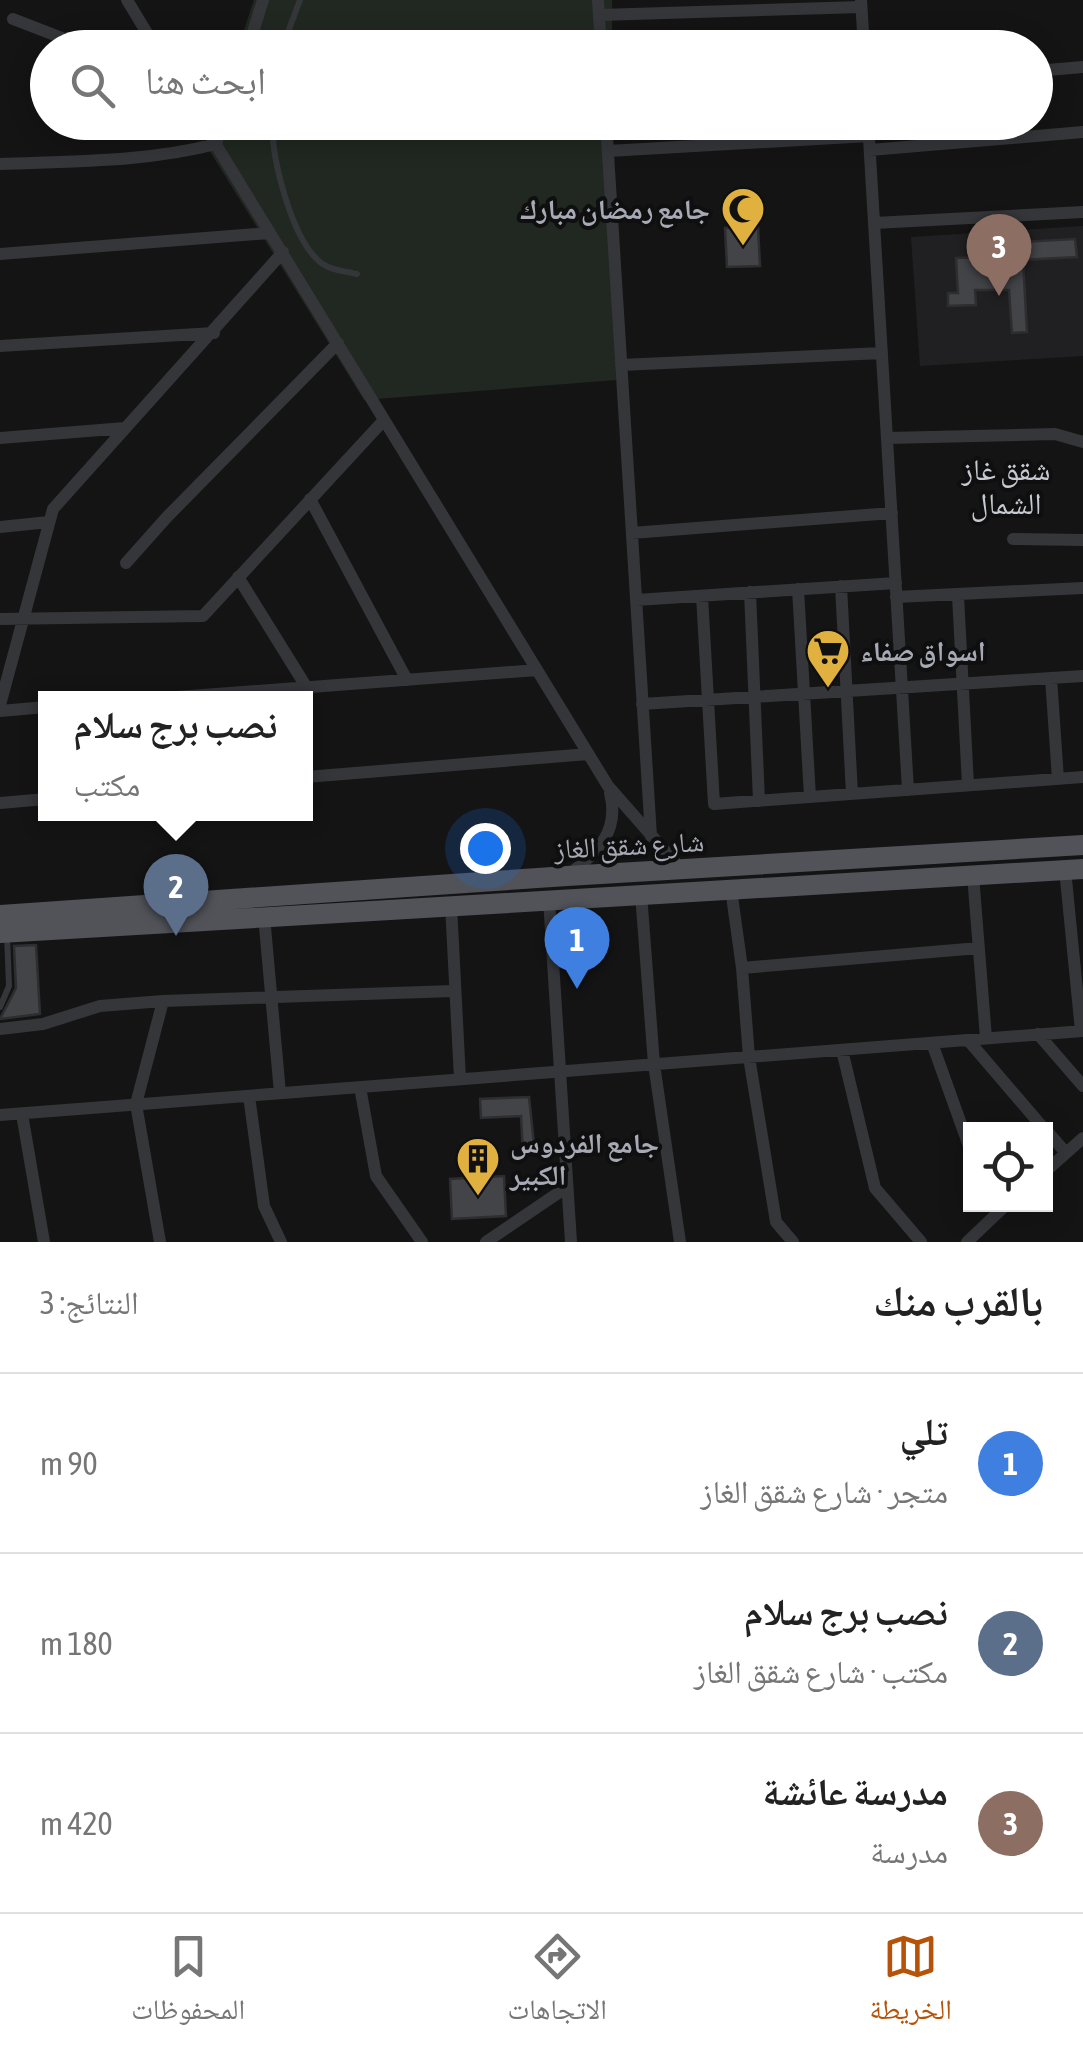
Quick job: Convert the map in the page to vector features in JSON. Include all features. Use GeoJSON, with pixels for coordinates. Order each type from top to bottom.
{"type":"FeatureCollection","features":[{"type":"Feature","properties":{"kind":"main road","name":"شارع شقق الغاز"},"geometry":{"type":"LineString","coordinates":[[2,927],[264,916],[567,876],[1083,846]]}},
{"type":"Feature","properties":{"kind":"main road","name":"شارع شقق الغاز"},"geometry":{"type":"LineString","coordinates":[[2,927],[384,899],[450,905],[1074,869]]}},
{"type":"Feature","properties":{"kind":"street"},"geometry":{"type":"LineString","coordinates":[[127,0],[145,30]]}},
{"type":"Feature","properties":{"kind":"street"},"geometry":{"type":"LineString","coordinates":[[254,30],[263,0]]}},
{"type":"Feature","properties":{"kind":"street"},"geometry":{"type":"LineString","coordinates":[[599,7],[861,4],[863,30]]}},
{"type":"Feature","properties":{"kind":"street"},"geometry":{"type":"LineString","coordinates":[[13,19],[41,30]]}},
{"type":"Feature","properties":{"kind":"street"},"geometry":{"type":"LineString","coordinates":[[1053,70],[1083,67]]}},
{"type":"Feature","properties":{"kind":"street"},"geometry":{"type":"LineString","coordinates":[[1053,133],[1083,132]]}},
{"type":"Feature","properties":{"kind":"street"},"geometry":{"type":"LineString","coordinates":[[213,140],[608,786],[681,869]]}},
{"type":"Feature","properties":{"kind":"street"},"geometry":{"type":"LineString","coordinates":[[216,144],[217,140]]}},
{"type":"Feature","properties":{"kind":"street"},"geometry":{"type":"LineString","coordinates":[[607,140],[651,836]]}},
{"type":"Feature","properties":{"kind":"street"},"geometry":{"type":"LineString","coordinates":[[608,150],[794,140]]}},
{"type":"Feature","properties":{"kind":"street"},"geometry":{"type":"LineString","coordinates":[[869,140],[908,790]]}},
{"type":"Feature","properties":{"kind":"street"},"geometry":{"type":"LineString","coordinates":[[0,164],[78,161],[192,150],[216,144]]}},
{"type":"Feature","properties":{"kind":"street"},"geometry":{"type":"LineString","coordinates":[[874,223],[1083,212]]}},
{"type":"Feature","properties":{"kind":"street"},"geometry":{"type":"LineString","coordinates":[[0,254],[270,232]]}},
{"type":"Feature","properties":{"kind":"street"},"geometry":{"type":"LineString","coordinates":[[38,708],[0,708],[53,510],[283,252]]}},
{"type":"Feature","properties":{"kind":"street"},"geometry":{"type":"LineString","coordinates":[[0,346],[214,333]]}},
{"type":"Feature","properties":{"kind":"street"},"geometry":{"type":"LineString","coordinates":[[126,563],[338,342]]}},
{"type":"Feature","properties":{"kind":"street"},"geometry":{"type":"LineString","coordinates":[[621,365],[882,353]]}},
{"type":"Feature","properties":{"kind":"street"},"geometry":{"type":"LineString","coordinates":[[0,619],[204,616],[384,420]]}},
{"type":"Feature","properties":{"kind":"street"},"geometry":{"type":"LineString","coordinates":[[0,438],[125,428]]}},
{"type":"Feature","properties":{"kind":"street"},"geometry":{"type":"LineString","coordinates":[[887,438],[1055,434],[1083,442]]}},
{"type":"Feature","properties":{"kind":"street"},"geometry":{"type":"LineString","coordinates":[[310,499],[408,680]]}},
{"type":"Feature","properties":{"kind":"street"},"geometry":{"type":"LineString","coordinates":[[632,533],[892,513]]}},
{"type":"Feature","properties":{"kind":"street"},"geometry":{"type":"LineString","coordinates":[[0,527],[49,522]]}},
{"type":"Feature","properties":{"kind":"street"},"geometry":{"type":"LineString","coordinates":[[1013,539],[1083,540]]}},
{"type":"Feature","properties":{"kind":"street"},"geometry":{"type":"LineString","coordinates":[[238,577],[307,688]]}},
{"type":"Feature","properties":{"kind":"street"},"geometry":{"type":"LineString","coordinates":[[636,600],[841,586],[958,596],[1083,587]]}},
{"type":"Feature","properties":{"kind":"street"},"geometry":{"type":"LineString","coordinates":[[841,586],[852,794]]}},
{"type":"Feature","properties":{"kind":"street"},"geometry":{"type":"LineString","coordinates":[[798,589],[810,797]]}},
{"type":"Feature","properties":{"kind":"street"},"geometry":{"type":"LineString","coordinates":[[750,592],[759,801]]}},
{"type":"Feature","properties":{"kind":"street"},"geometry":{"type":"LineString","coordinates":[[702,596],[714,804],[1083,776]]}},
{"type":"Feature","properties":{"kind":"street"},"geometry":{"type":"LineString","coordinates":[[958,596],[968,786]]}},
{"type":"Feature","properties":{"kind":"street"},"geometry":{"type":"LineString","coordinates":[[264,691],[538,670]]}},
{"type":"Feature","properties":{"kind":"street"},"geometry":{"type":"LineString","coordinates":[[642,704],[1083,676]]}},
{"type":"Feature","properties":{"kind":"street"},"geometry":{"type":"LineString","coordinates":[[1051,678],[1058,778]]}},
{"type":"Feature","properties":{"kind":"street"},"geometry":{"type":"LineString","coordinates":[[313,776],[588,754]]}},
{"type":"Feature","properties":{"kind":"street"},"geometry":{"type":"LineString","coordinates":[[567,876],[594,855],[609,832],[614,814],[608,786]]}},
{"type":"Feature","properties":{"kind":"street"},"geometry":{"type":"LineString","coordinates":[[0,802],[38,800]]}},
{"type":"Feature","properties":{"kind":"street"},"geometry":{"type":"LineString","coordinates":[[0,1115],[1082,1031],[1074,869]]}},
{"type":"Feature","properties":{"kind":"street"},"geometry":{"type":"LineString","coordinates":[[973,875],[986,1038]]}},
{"type":"Feature","properties":{"kind":"street"},"geometry":{"type":"LineString","coordinates":[[731,889],[749,1057],[776,1222],[793,1242]]}},
{"type":"Feature","properties":{"kind":"street"},"geometry":{"type":"LineString","coordinates":[[641,894],[654,1064],[680,1242]]}},
{"type":"Feature","properties":{"kind":"street"},"geometry":{"type":"LineString","coordinates":[[549,900],[571,1242]]}},
{"type":"Feature","properties":{"kind":"street"},"geometry":{"type":"LineString","coordinates":[[450,905],[460,1079]]}},
{"type":"Feature","properties":{"kind":"street"},"geometry":{"type":"LineString","coordinates":[[264,916],[280,1093]]}},
{"type":"Feature","properties":{"kind":"street"},"geometry":{"type":"LineString","coordinates":[[742,968],[979,948]]}},
{"type":"Feature","properties":{"kind":"street"},"geometry":{"type":"LineString","coordinates":[[0,1029],[43,1024],[100,1006],[453,991]]}},
{"type":"Feature","properties":{"kind":"street"},"geometry":{"type":"LineString","coordinates":[[160,1242],[136,1104],[163,1001]]}},
{"type":"Feature","properties":{"kind":"street"},"geometry":{"type":"LineString","coordinates":[[1038,1034],[1083,1086]]}},
{"type":"Feature","properties":{"kind":"street"},"geometry":{"type":"LineString","coordinates":[[968,1040],[1038,1122]]}},
{"type":"Feature","properties":{"kind":"street"},"geometry":{"type":"LineString","coordinates":[[932,1043],[963,1130]]}},
{"type":"Feature","properties":{"kind":"street"},"geometry":{"type":"LineString","coordinates":[[842,1050],[874,1188],[921,1242]]}},
{"type":"Feature","properties":{"kind":"street"},"geometry":{"type":"LineString","coordinates":[[360,1087],[376,1176],[422,1242]]}},
{"type":"Feature","properties":{"kind":"street"},"geometry":{"type":"LineString","coordinates":[[249,1096],[264,1206],[282,1242]]}},
{"type":"Feature","properties":{"kind":"street"},"geometry":{"type":"LineString","coordinates":[[22,1114],[44,1242]]}},
{"type":"Feature","properties":{"kind":"street"},"geometry":{"type":"LineString","coordinates":[[1053,1165],[1083,1138]]}},
{"type":"Feature","properties":{"kind":"street"},"geometry":{"type":"LineString","coordinates":[[1053,1139],[1066,1153]]}},
{"type":"Feature","properties":{"kind":"street"},"geometry":{"type":"LineString","coordinates":[[486,1242],[567,1187]]}},
{"type":"Feature","properties":{"kind":"street"},"geometry":{"type":"LineString","coordinates":[[967,1242],[999,1212]]}},
{"type":"Feature","properties":{"kind":"lane"},"geometry":{"type":"LineString","coordinates":[[289,30],[300,0]]}},
{"type":"Feature","properties":{"kind":"lane"},"geometry":{"type":"LineString","coordinates":[[272,140],[277,177],[311,251],[330,268],[357,274]]}},
{"type":"Feature","properties":{"kind":"lane"},"geometry":{"type":"LineString","coordinates":[[0,1008],[9,986],[2,927]]}},
{"type":"Feature","properties":{"kind":"shaded area"},"geometry":{"type":"Polygon","coordinates":[[[254,0],[612,0],[612,30],[244,30],[254,0]]]}},
{"type":"Feature","properties":{"kind":"shaded area"},"geometry":{"type":"Polygon","coordinates":[[[208,140],[613,140],[616,380],[364,400],[206,145],[208,140]]]}},
{"type":"Feature","properties":{"kind":"shaded area"},"geometry":{"type":"Polygon","coordinates":[[[1083,226],[1083,356],[920,366],[911,237],[1083,226]]]}},
{"type":"Feature","properties":{"kind":"building","name":"جامع رمضان مبارك"},"geometry":{"type":"Polygon","coordinates":[[[758,226],[760,266],[727,267],[725,228],[758,226]]]}},
{"type":"Feature","properties":{"kind":"building"},"geometry":{"type":"Polygon","coordinates":[[[1075,239],[1077,257],[1023,260],[1027,332],[1012,333],[1009,290],[975,290],[976,305],[948,306],[948,293],[958,293],[956,258],[982,257],[981,244],[1075,239]]]}},
{"type":"Feature","properties":{"kind":"building"},"geometry":{"type":"Polygon","coordinates":[[[36,945],[40,1014],[0,1019],[16,988],[14,946],[36,945]]]}},
{"type":"Feature","properties":{"kind":"building"},"geometry":{"type":"Polygon","coordinates":[[[529,1097],[535,1154],[523,1154],[521,1116],[481,1118],[480,1099],[529,1097]]]}},
{"type":"Feature","properties":{"kind":"building","name":"جامع الفردوس الكبير"},"geometry":{"type":"Polygon","coordinates":[[[504,1176],[506,1216],[452,1219],[450,1179],[504,1176]]]}},
{"type":"Feature","properties":{"kind":"place","name":"جامع رمضان مبارك"},"geometry":{"type":"Point","coordinates":[743,247]}},
{"type":"Feature","properties":{"kind":"place","name":"مدرسة عائشة"},"geometry":{"type":"Point","coordinates":[999,296]}},
{"type":"Feature","properties":{"kind":"place","name":"اسواق صفاء"},"geometry":{"type":"Point","coordinates":[828,689]}},
{"type":"Feature","properties":{"kind":"place","name":"نصب برج سلام"},"geometry":{"type":"Point","coordinates":[176,936]}},
{"type":"Feature","properties":{"kind":"place","name":"تلي"},"geometry":{"type":"Point","coordinates":[577,989]}},
{"type":"Feature","properties":{"kind":"place","name":"جامع الفردوس الكبير"},"geometry":{"type":"Point","coordinates":[478,1197]}},
{"type":"Feature","properties":{"kind":"district","name":"شقق غاز الشمال"},"geometry":{"type":"Point","coordinates":[1006,487]}}]}
